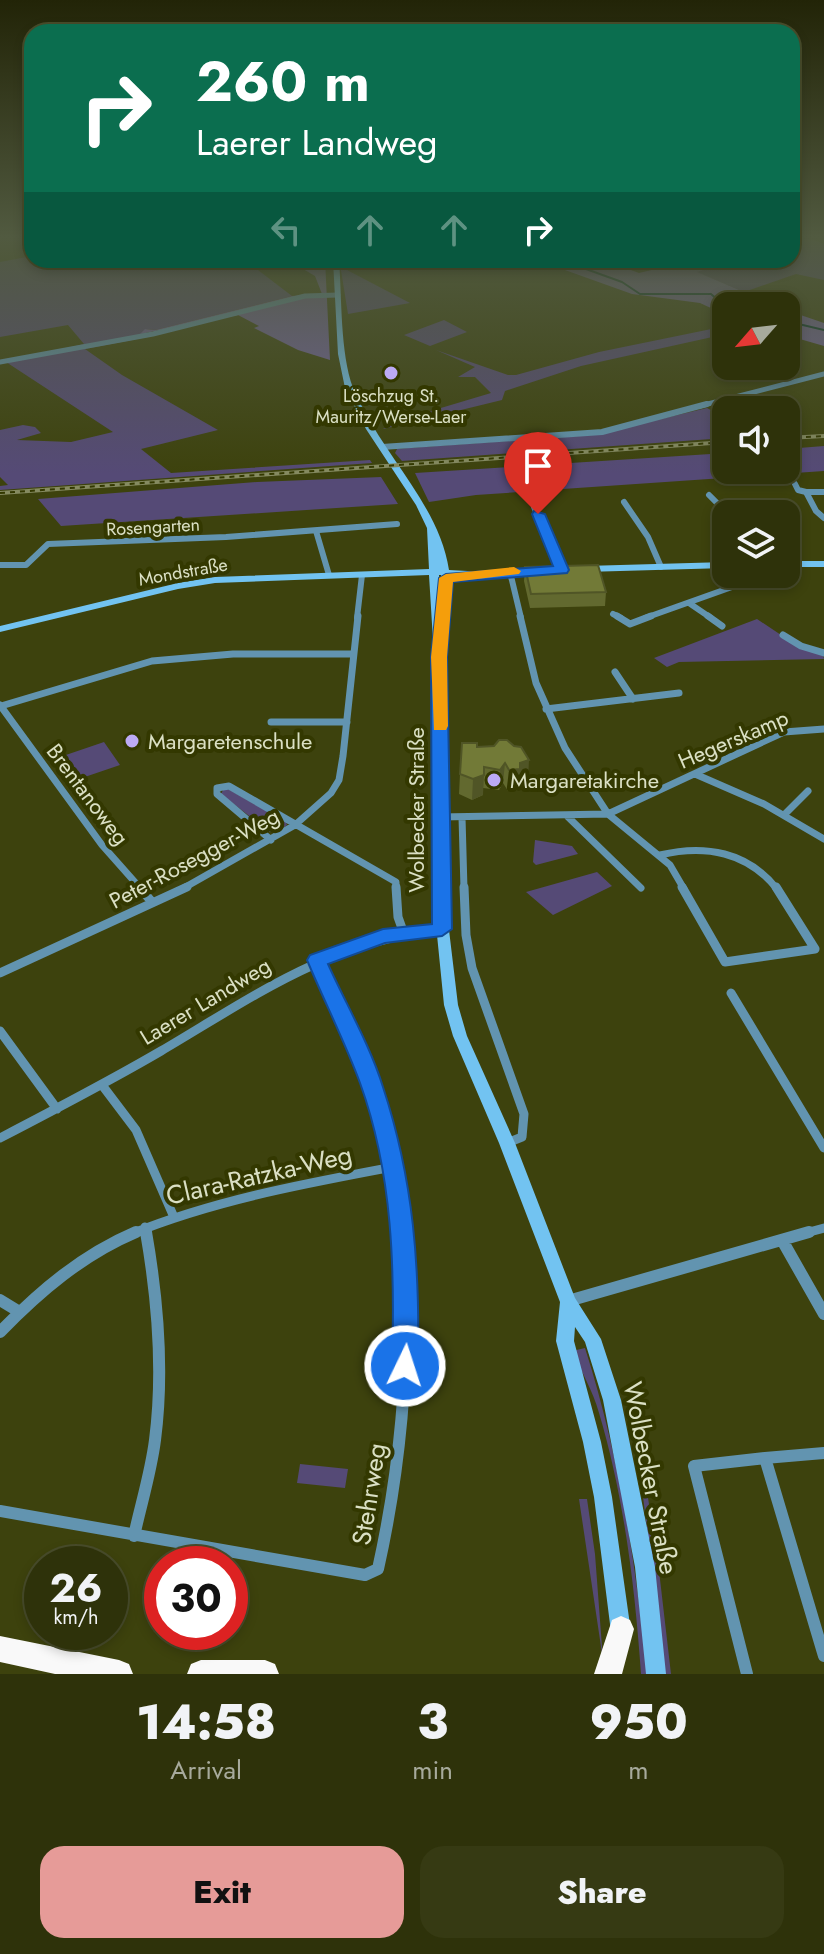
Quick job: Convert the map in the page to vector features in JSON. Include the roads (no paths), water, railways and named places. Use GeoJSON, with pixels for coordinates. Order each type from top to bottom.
{"type":"FeatureCollection","features":[{"type":"Feature","properties":{"kind":"highway"},"geometry":{"type":"LineString","coordinates":[[608,1674],[621,1629]]}},
{"type":"Feature","properties":{"kind":"highway"},"geometry":{"type":"LineString","coordinates":[[0,1649],[119,1674]]}},
{"type":"Feature","properties":{"kind":"highway"},"geometry":{"type":"LineString","coordinates":[[201,1674],[265,1674]]}},
{"type":"Feature","properties":{"kind":"main road","name":"Wolbecker Straße"},"geometry":{"type":"LineString","coordinates":[[341,317],[349,388],[382,447],[413,492],[442,551],[439,657],[442,929],[451,1005],[460,1036],[507,1143],[568,1302],[592,1339],[612,1400],[645,1567],[656,1674]]}},
{"type":"Feature","properties":{"kind":"main road","name":"Wolbecker Straße"},"geometry":{"type":"LineString","coordinates":[[431,526],[430,542],[441,575]]}},
{"type":"Feature","properties":{"kind":"main road"},"geometry":{"type":"LineString","coordinates":[[399,573],[422,564],[430,542]]}},
{"type":"Feature","properties":{"kind":"main road"},"geometry":{"type":"LineString","coordinates":[[800,564],[824,564]]}},
{"type":"Feature","properties":{"kind":"main road"},"geometry":{"type":"LineString","coordinates":[[441,575],[712,565]]}},
{"type":"Feature","properties":{"kind":"main road","name":"Mondstraße"},"geometry":{"type":"LineString","coordinates":[[376,575],[441,575]]}},
{"type":"Feature","properties":{"kind":"main road","name":"Mondstraße"},"geometry":{"type":"LineString","coordinates":[[0,629],[178,586],[240,578],[441,575]]}},
{"type":"Feature","properties":{"kind":"main road","name":"Wolbecker Straße"},"geometry":{"type":"LineString","coordinates":[[568,1302],[565,1341],[601,1483],[621,1629],[623,1674]]}},
{"type":"Feature","properties":{"kind":"street"},"geometry":{"type":"LineString","coordinates":[[0,362],[153,334],[221,317]]}},
{"type":"Feature","properties":{"kind":"street"},"geometry":{"type":"LineString","coordinates":[[382,447],[602,432],[824,374]]}},
{"type":"Feature","properties":{"kind":"street"},"geometry":{"type":"LineString","coordinates":[[795,484],[798,490],[824,492]]}},
{"type":"Feature","properties":{"kind":"street"},"geometry":{"type":"LineString","coordinates":[[806,492],[816,511],[824,518]]}},
{"type":"Feature","properties":{"kind":"street"},"geometry":{"type":"LineString","coordinates":[[709,495],[714,500]]}},
{"type":"Feature","properties":{"kind":"street"},"geometry":{"type":"LineString","coordinates":[[624,502],[648,537],[661,567]]}},
{"type":"Feature","properties":{"kind":"street"},"geometry":{"type":"LineString","coordinates":[[534,507],[562,570]]}},
{"type":"Feature","properties":{"kind":"street","name":"Rosengarten"},"geometry":{"type":"LineString","coordinates":[[0,565],[26,565],[48,544],[131,542],[397,524]]}},
{"type":"Feature","properties":{"kind":"street"},"geometry":{"type":"LineString","coordinates":[[316,531],[329,575]]}},
{"type":"Feature","properties":{"kind":"street"},"geometry":{"type":"LineString","coordinates":[[510,572],[532,668],[546,709],[565,748],[608,814],[670,865],[725,962],[815,949],[771,881],[751,864],[727,853],[695,849],[660,855]]}},
{"type":"Feature","properties":{"kind":"street","name":"Peter-Rosegger-Weg"},"geometry":{"type":"LineString","coordinates":[[0,973],[193,884],[295,825],[324,802],[339,780],[362,575]]}},
{"type":"Feature","properties":{"kind":"street"},"geometry":{"type":"LineString","coordinates":[[613,614],[630,624],[730,588]]}},
{"type":"Feature","properties":{"kind":"street"},"geometry":{"type":"LineString","coordinates":[[689,603],[722,626]]}},
{"type":"Feature","properties":{"kind":"street"},"geometry":{"type":"LineString","coordinates":[[783,635],[801,646],[824,653]]}},
{"type":"Feature","properties":{"kind":"street"},"geometry":{"type":"LineString","coordinates":[[0,705],[152,661],[233,654],[353,654]]}},
{"type":"Feature","properties":{"kind":"street"},"geometry":{"type":"LineString","coordinates":[[615,672],[633,699]]}},
{"type":"Feature","properties":{"kind":"street"},"geometry":{"type":"LineString","coordinates":[[546,709],[679,693]]}},
{"type":"Feature","properties":{"kind":"street","name":"Brentanoweg"},"geometry":{"type":"LineString","coordinates":[[0,705],[102,845],[152,902]]}},
{"type":"Feature","properties":{"kind":"street"},"geometry":{"type":"LineString","coordinates":[[271,722],[347,722]]}},
{"type":"Feature","properties":{"kind":"street","name":"Hegerskamp"},"geometry":{"type":"LineString","coordinates":[[440,817],[608,814],[784,732],[824,729]]}},
{"type":"Feature","properties":{"kind":"street"},"geometry":{"type":"LineString","coordinates":[[695,774],[784,815],[824,839]]}},
{"type":"Feature","properties":{"kind":"street"},"geometry":{"type":"LineString","coordinates":[[271,840],[217,794],[217,788],[229,786],[396,882],[399,888],[398,917],[403,931]]}},
{"type":"Feature","properties":{"kind":"street"},"geometry":{"type":"LineString","coordinates":[[784,815],[808,791]]}},
{"type":"Feature","properties":{"kind":"street"},"geometry":{"type":"LineString","coordinates":[[567,816],[641,888]]}},
{"type":"Feature","properties":{"kind":"street","name":"Wolbecker Straße"},"geometry":{"type":"LineString","coordinates":[[462,817],[466,935],[472,968],[524,1114],[522,1137],[507,1143]]}},
{"type":"Feature","properties":{"kind":"street","name":"Laerer Landweg"},"geometry":{"type":"LineString","coordinates":[[0,1138],[102,1085],[317,960],[403,931],[442,929]]}},
{"type":"Feature","properties":{"kind":"street","name":"Stehrweg"},"geometry":{"type":"LineString","coordinates":[[0,1511],[365,1575],[378,1569],[398,1459],[408,1336],[401,1209],[371,1084],[317,960]]}},
{"type":"Feature","properties":{"kind":"street"},"geometry":{"type":"LineString","coordinates":[[731,993],[824,1148]]}},
{"type":"Feature","properties":{"kind":"street"},"geometry":{"type":"LineString","coordinates":[[0,1031],[57,1109]]}},
{"type":"Feature","properties":{"kind":"street"},"geometry":{"type":"LineString","coordinates":[[102,1085],[136,1130],[173,1215]]}},
{"type":"Feature","properties":{"kind":"street","name":"Clara-Ratzka-Weg"},"geometry":{"type":"LineString","coordinates":[[0,1332],[18,1311],[66,1272],[145,1227],[173,1215],[257,1193],[393,1167]]}},
{"type":"Feature","properties":{"kind":"street"},"geometry":{"type":"LineString","coordinates":[[134,1536],[155,1440],[159,1366],[156,1284],[145,1227]]}},
{"type":"Feature","properties":{"kind":"street"},"geometry":{"type":"LineString","coordinates":[[568,1302],[824,1228]]}},
{"type":"Feature","properties":{"kind":"street"},"geometry":{"type":"LineString","coordinates":[[782,1240],[823,1310]]}},
{"type":"Feature","properties":{"kind":"street"},"geometry":{"type":"LineString","coordinates":[[0,1300],[18,1311]]}},
{"type":"Feature","properties":{"kind":"street"},"geometry":{"type":"LineString","coordinates":[[747,1674],[694,1466],[824,1453]]}},
{"type":"Feature","properties":{"kind":"street"},"geometry":{"type":"LineString","coordinates":[[765,1458],[824,1656]]}},
{"type":"Feature","properties":{"kind":"waterway"},"geometry":{"type":"LineString","coordinates":[[800,324],[824,330]]}},
{"type":"Feature","properties":{"kind":"railway"},"geometry":{"type":"LineString","coordinates":[[800,437],[824,436]]}},
{"type":"Feature","properties":{"kind":"railway"},"geometry":{"type":"LineString","coordinates":[[0,493],[712,443]]}},
{"type":"Feature","properties":{"kind":"place","name":"Löschzug St. Mauritz/Werse-Laer"},"geometry":{"type":"Point","coordinates":[391,373]}},
{"type":"Feature","properties":{"kind":"place","name":"Margaretenschule"},"geometry":{"type":"Point","coordinates":[132,741]}},
{"type":"Feature","properties":{"kind":"place","name":"Margaretakirche"},"geometry":{"type":"Point","coordinates":[494,780]}}]}
